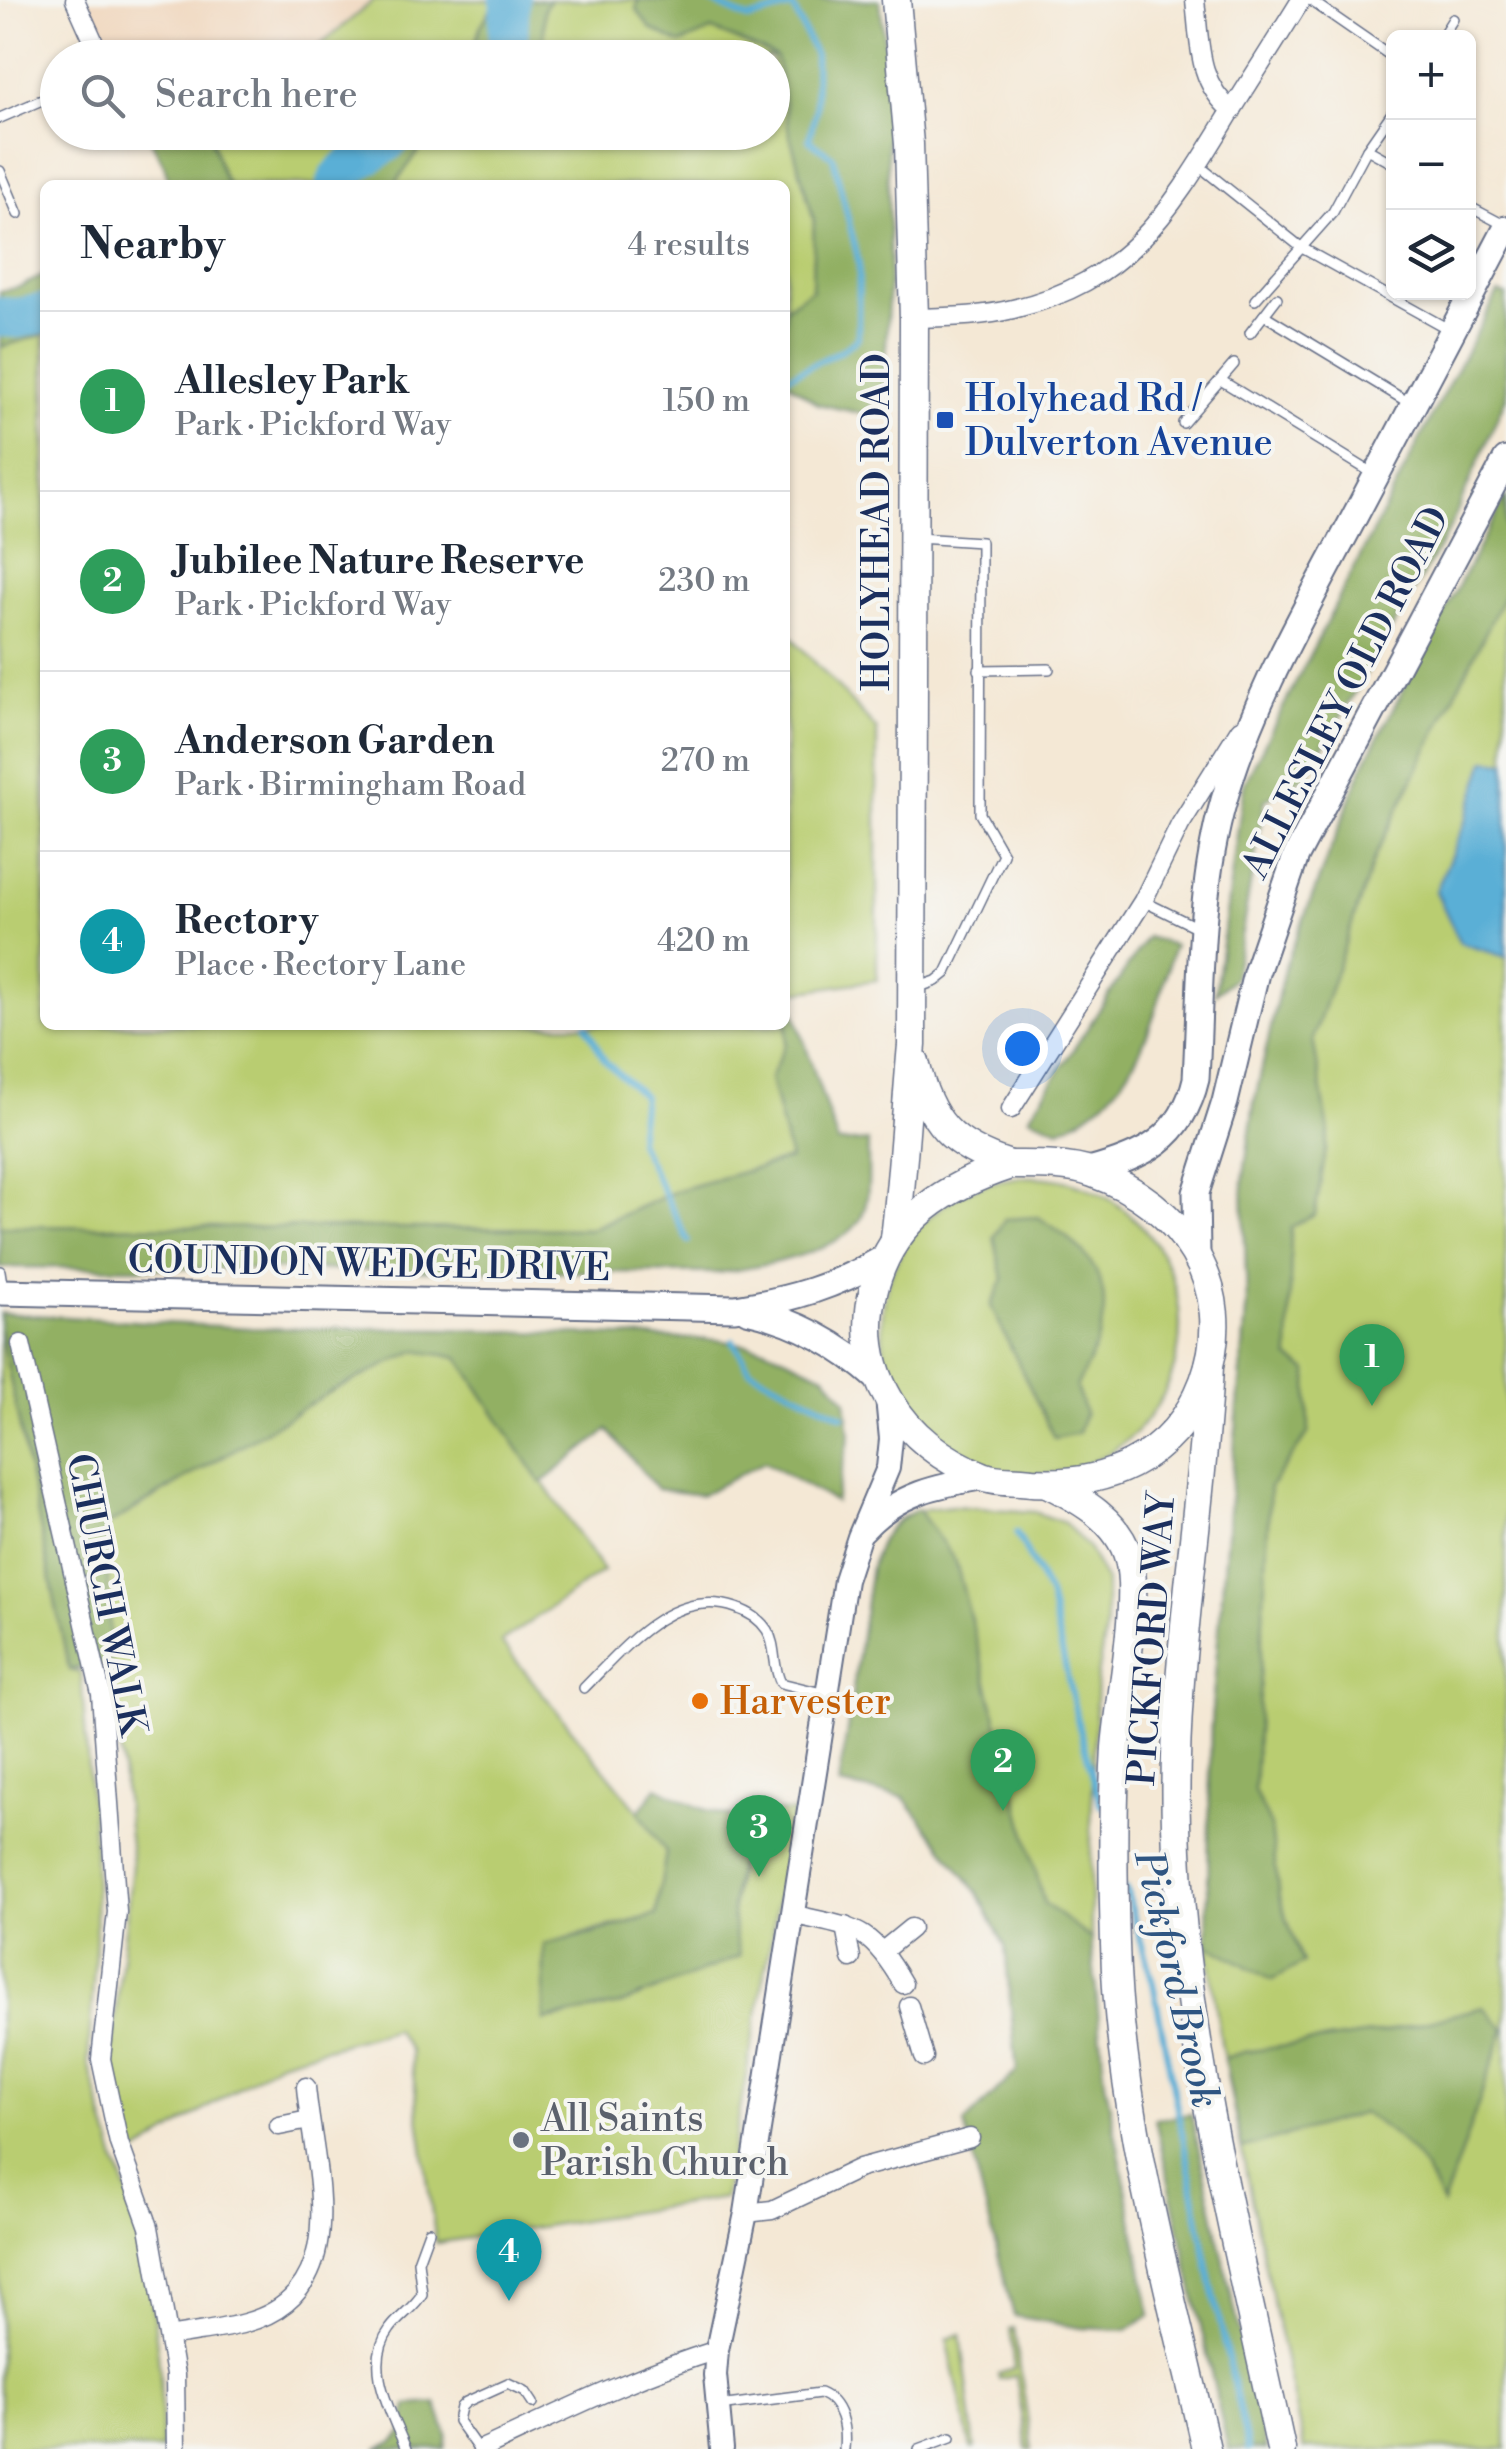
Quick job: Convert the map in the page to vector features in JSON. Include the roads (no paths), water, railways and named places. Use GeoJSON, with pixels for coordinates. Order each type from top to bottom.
{"type":"FeatureCollection","features":[{"type":"Feature","properties":{"kind":"highway","name":"HOLYHEAD ROAD"},"geometry":{"type":"LineString","coordinates":[[889,1248],[912,1046],[914,318],[909,144],[896,0]]}},
{"type":"Feature","properties":{"kind":"highway","name":"HOLYHEAD ROAD"},"geometry":{"type":"LineString","coordinates":[[912,1046],[918,1076],[930,1105],[951,1136],[974,1154],[1010,1165]]}},
{"type":"Feature","properties":{"kind":"highway"},"geometry":{"type":"LineString","coordinates":[[1010,1165],[1089,1171],[1154,1204],[1181,1230],[1197,1254],[1208,1284],[1213,1315],[1210,1366],[1195,1403],[1178,1428],[1158,1448],[1106,1475],[1078,1483],[1049,1484],[986,1478],[945,1457],[924,1440],[908,1426],[883,1389],[870,1356],[870,1304],[889,1248],[947,1192],[975,1176],[1010,1165]]}},
{"type":"Feature","properties":{"kind":"highway","name":"PICKFORD WAY"},"geometry":{"type":"LineString","coordinates":[[1210,1366],[1206,1444],[1182,1641],[1176,1734],[1182,1926],[1192,2021],[1213,2134],[1282,2449]]}},
{"type":"Feature","properties":{"kind":"highway","name":"PICKFORD WAY"},"geometry":{"type":"LineString","coordinates":[[1049,1484],[1096,1511],[1118,1536],[1129,1559],[1132,1594],[1116,1746],[1115,1950],[1138,2146],[1206,2449]]}},
{"type":"Feature","properties":{"kind":"main road","name":"ALLESLEY OLD ROAD"},"geometry":{"type":"LineString","coordinates":[[1089,1171],[1120,1163],[1154,1145],[1181,1119],[1192,1097],[1202,930],[1223,802],[1268,686],[1505,233]]}},
{"type":"Feature","properties":{"kind":"main road","name":"ALLESLEY OLD ROAD"},"geometry":{"type":"LineString","coordinates":[[1197,1254],[1196,1194],[1225,1102],[1256,973],[1296,856],[1506,460]]}},
{"type":"Feature","properties":{"kind":"main road","name":"COUNDON WEDGE DRIVE"},"geometry":{"type":"LineString","coordinates":[[736,1308],[825,1288],[889,1248]]}},
{"type":"Feature","properties":{"kind":"main road","name":"COUNDON WEDGE DRIVE"},"geometry":{"type":"LineString","coordinates":[[1,1285],[736,1308],[794,1324],[829,1342],[883,1389]]}},
{"type":"Feature","properties":{"kind":"street"},"geometry":{"type":"LineString","coordinates":[[75,0],[93,40]]}},
{"type":"Feature","properties":{"kind":"street"},"geometry":{"type":"LineString","coordinates":[[1195,0],[1202,69],[1213,92],[1232,110]]}},
{"type":"Feature","properties":{"kind":"street"},"geometry":{"type":"LineString","coordinates":[[914,318],[1000,312],[1072,289],[1112,264],[1148,234],[1170,209],[1302,0]]}},
{"type":"Feature","properties":{"kind":"street","name":"ALLESLEY OLD ROAD"},"geometry":{"type":"LineString","coordinates":[[1011,1109],[1144,901],[1180,825],[1268,686]]}},
{"type":"Feature","properties":{"kind":"street","name":"CHURCH WALK"},"geometry":{"type":"LineString","coordinates":[[21,1344],[101,1694],[117,1912],[101,2058],[119,2143],[149,2227],[175,2375],[176,2449]]}},
{"type":"Feature","properties":{"kind":"street"},"geometry":{"type":"LineString","coordinates":[[722,2449],[716,2407],[717,2350],[746,2213],[846,1580],[888,1468],[892,1439],[883,1389]]}},
{"type":"Feature","properties":{"kind":"street"},"geometry":{"type":"LineString","coordinates":[[859,1537],[878,1515],[903,1498],[952,1483],[986,1478]]}},
{"type":"Feature","properties":{"kind":"street"},"geometry":{"type":"LineString","coordinates":[[791,1914],[858,1929],[884,1950],[903,1984]]}},
{"type":"Feature","properties":{"kind":"street"},"geometry":{"type":"LineString","coordinates":[[844,1926],[851,1958]]}},
{"type":"Feature","properties":{"kind":"street"},"geometry":{"type":"LineString","coordinates":[[884,1950],[911,1928]]}},
{"type":"Feature","properties":{"kind":"street"},"geometry":{"type":"LineString","coordinates":[[909,2006],[924,2056]]}},
{"type":"Feature","properties":{"kind":"street"},"geometry":{"type":"LineString","coordinates":[[169,2336],[248,2322],[275,2310],[310,2272],[322,2221],[320,2178],[306,2088]]}},
{"type":"Feature","properties":{"kind":"street"},"geometry":{"type":"LineString","coordinates":[[279,2126],[309,2120]]}},
{"type":"Feature","properties":{"kind":"street"},"geometry":{"type":"LineString","coordinates":[[746,2213],[772,2210],[860,2168],[970,2138]]}},
{"type":"Feature","properties":{"kind":"street"},"geometry":{"type":"LineString","coordinates":[[480,2449],[678,2360],[717,2350]]}},
{"type":"Feature","properties":{"kind":"lane"},"geometry":{"type":"LineString","coordinates":[[1310,0],[1386,52]]}},
{"type":"Feature","properties":{"kind":"lane"},"geometry":{"type":"LineString","coordinates":[[1446,30],[1453,19]]}},
{"type":"Feature","properties":{"kind":"lane"},"geometry":{"type":"LineString","coordinates":[[0,118],[40,101]]}},
{"type":"Feature","properties":{"kind":"lane"},"geometry":{"type":"LineString","coordinates":[[1255,300],[1333,212],[1387,120]]}},
{"type":"Feature","properties":{"kind":"lane"},"geometry":{"type":"LineString","coordinates":[[1367,150],[1386,160]]}},
{"type":"Feature","properties":{"kind":"lane"},"geometry":{"type":"LineString","coordinates":[[1198,165],[1302,248],[1452,332]]}},
{"type":"Feature","properties":{"kind":"lane"},"geometry":{"type":"LineString","coordinates":[[0,171],[18,214]]}},
{"type":"Feature","properties":{"kind":"lane"},"geometry":{"type":"LineString","coordinates":[[1473,210],[1505,233]]}},
{"type":"Feature","properties":{"kind":"lane"},"geometry":{"type":"LineString","coordinates":[[1250,332],[1276,298]]}},
{"type":"Feature","properties":{"kind":"lane"},"geometry":{"type":"LineString","coordinates":[[1264,315],[1413,406]]}},
{"type":"Feature","properties":{"kind":"lane"},"geometry":{"type":"LineString","coordinates":[[1183,423],[1234,364]]}},
{"type":"Feature","properties":{"kind":"lane"},"geometry":{"type":"LineString","coordinates":[[1222,381],[1377,475]]}},
{"type":"Feature","properties":{"kind":"lane"},"geometry":{"type":"LineString","coordinates":[[911,990],[946,973],[1003,854],[980,814],[981,542],[914,538]]}},
{"type":"Feature","properties":{"kind":"lane"},"geometry":{"type":"LineString","coordinates":[[980,670],[1049,669]]}},
{"type":"Feature","properties":{"kind":"lane"},"geometry":{"type":"LineString","coordinates":[[1144,901],[1202,930]]}},
{"type":"Feature","properties":{"kind":"lane"},"geometry":{"type":"LineString","coordinates":[[584,1688],[643,1630],[663,1616],[720,1604],[742,1610],[766,1628],[772,1639],[774,1671],[782,1682],[828,1694]]}},
{"type":"Feature","properties":{"kind":"lane"},"geometry":{"type":"LineString","coordinates":[[406,2449],[389,2407],[378,2359],[382,2341],[393,2324],[422,2294],[418,2260],[429,2231]]}},
{"type":"Feature","properties":{"kind":"lane"},"geometry":{"type":"LineString","coordinates":[[480,2449],[458,2421],[466,2402],[508,2383],[525,2390],[533,2403]]}},
{"type":"Feature","properties":{"kind":"lane"},"geometry":{"type":"LineString","coordinates":[[716,2407],[820,2394],[831,2399],[838,2410],[844,2429],[844,2449]]}},
{"type":"Feature","properties":{"kind":"lane"},"geometry":{"type":"LineString","coordinates":[[919,2449],[951,2437]]}},
{"type":"Feature","properties":{"kind":"water"},"geometry":{"type":"Polygon","coordinates":[[[1486,760],[1506,762],[1506,957],[1460,943],[1436,891],[1486,760]]]}},
{"type":"Feature","properties":{"kind":"waterway"},"geometry":{"type":"LineString","coordinates":[[508,40],[510,0]]}},
{"type":"Feature","properties":{"kind":"waterway","name":"Pickford Brook"},"geometry":{"type":"LineString","coordinates":[[707,0],[748,19],[793,7],[815,55],[816,109],[809,140],[833,157],[859,263],[858,338],[790,376]]}},
{"type":"Feature","properties":{"kind":"waterway"},"geometry":{"type":"LineString","coordinates":[[338,180],[376,150]]}},
{"type":"Feature","properties":{"kind":"waterway"},"geometry":{"type":"LineString","coordinates":[[0,317],[40,314]]}},
{"type":"Feature","properties":{"kind":"waterway","name":"Pickford Brook"},"geometry":{"type":"LineString","coordinates":[[589,1030],[605,1061],[643,1096],[638,1141],[688,1241]]}},
{"type":"Feature","properties":{"kind":"waterway","name":"Pickford Brook"},"geometry":{"type":"LineString","coordinates":[[733,1341],[750,1370],[843,1416]]}},
{"type":"Feature","properties":{"kind":"waterway","name":"Pickford Brook"},"geometry":{"type":"LineString","coordinates":[[1016,1532],[1049,1595],[1101,1805]]}},
{"type":"Feature","properties":{"kind":"waterway","name":"Pickford Brook"},"geometry":{"type":"LineString","coordinates":[[1126,1889],[1153,1983],[1248,2449]]}},
{"type":"Feature","properties":{"kind":"place","name":"Holyhead Rd / Dulverton Avenue"},"geometry":{"type":"Point","coordinates":[945,420]}},
{"type":"Feature","properties":{"kind":"place","name":"Allesley Park"},"geometry":{"type":"Point","coordinates":[1372,1406]}},
{"type":"Feature","properties":{"kind":"place","name":"Harvester"},"geometry":{"type":"Point","coordinates":[700,1701]}},
{"type":"Feature","properties":{"kind":"place","name":"Jubilee Nature Reserve"},"geometry":{"type":"Point","coordinates":[1003,1811]}},
{"type":"Feature","properties":{"kind":"place","name":"Anderson Garden"},"geometry":{"type":"Point","coordinates":[759,1877]}},
{"type":"Feature","properties":{"kind":"place","name":"All Saints Parish Church"},"geometry":{"type":"Point","coordinates":[521,2140]}},
{"type":"Feature","properties":{"kind":"place","name":"Rectory"},"geometry":{"type":"Point","coordinates":[509,2301]}}]}
